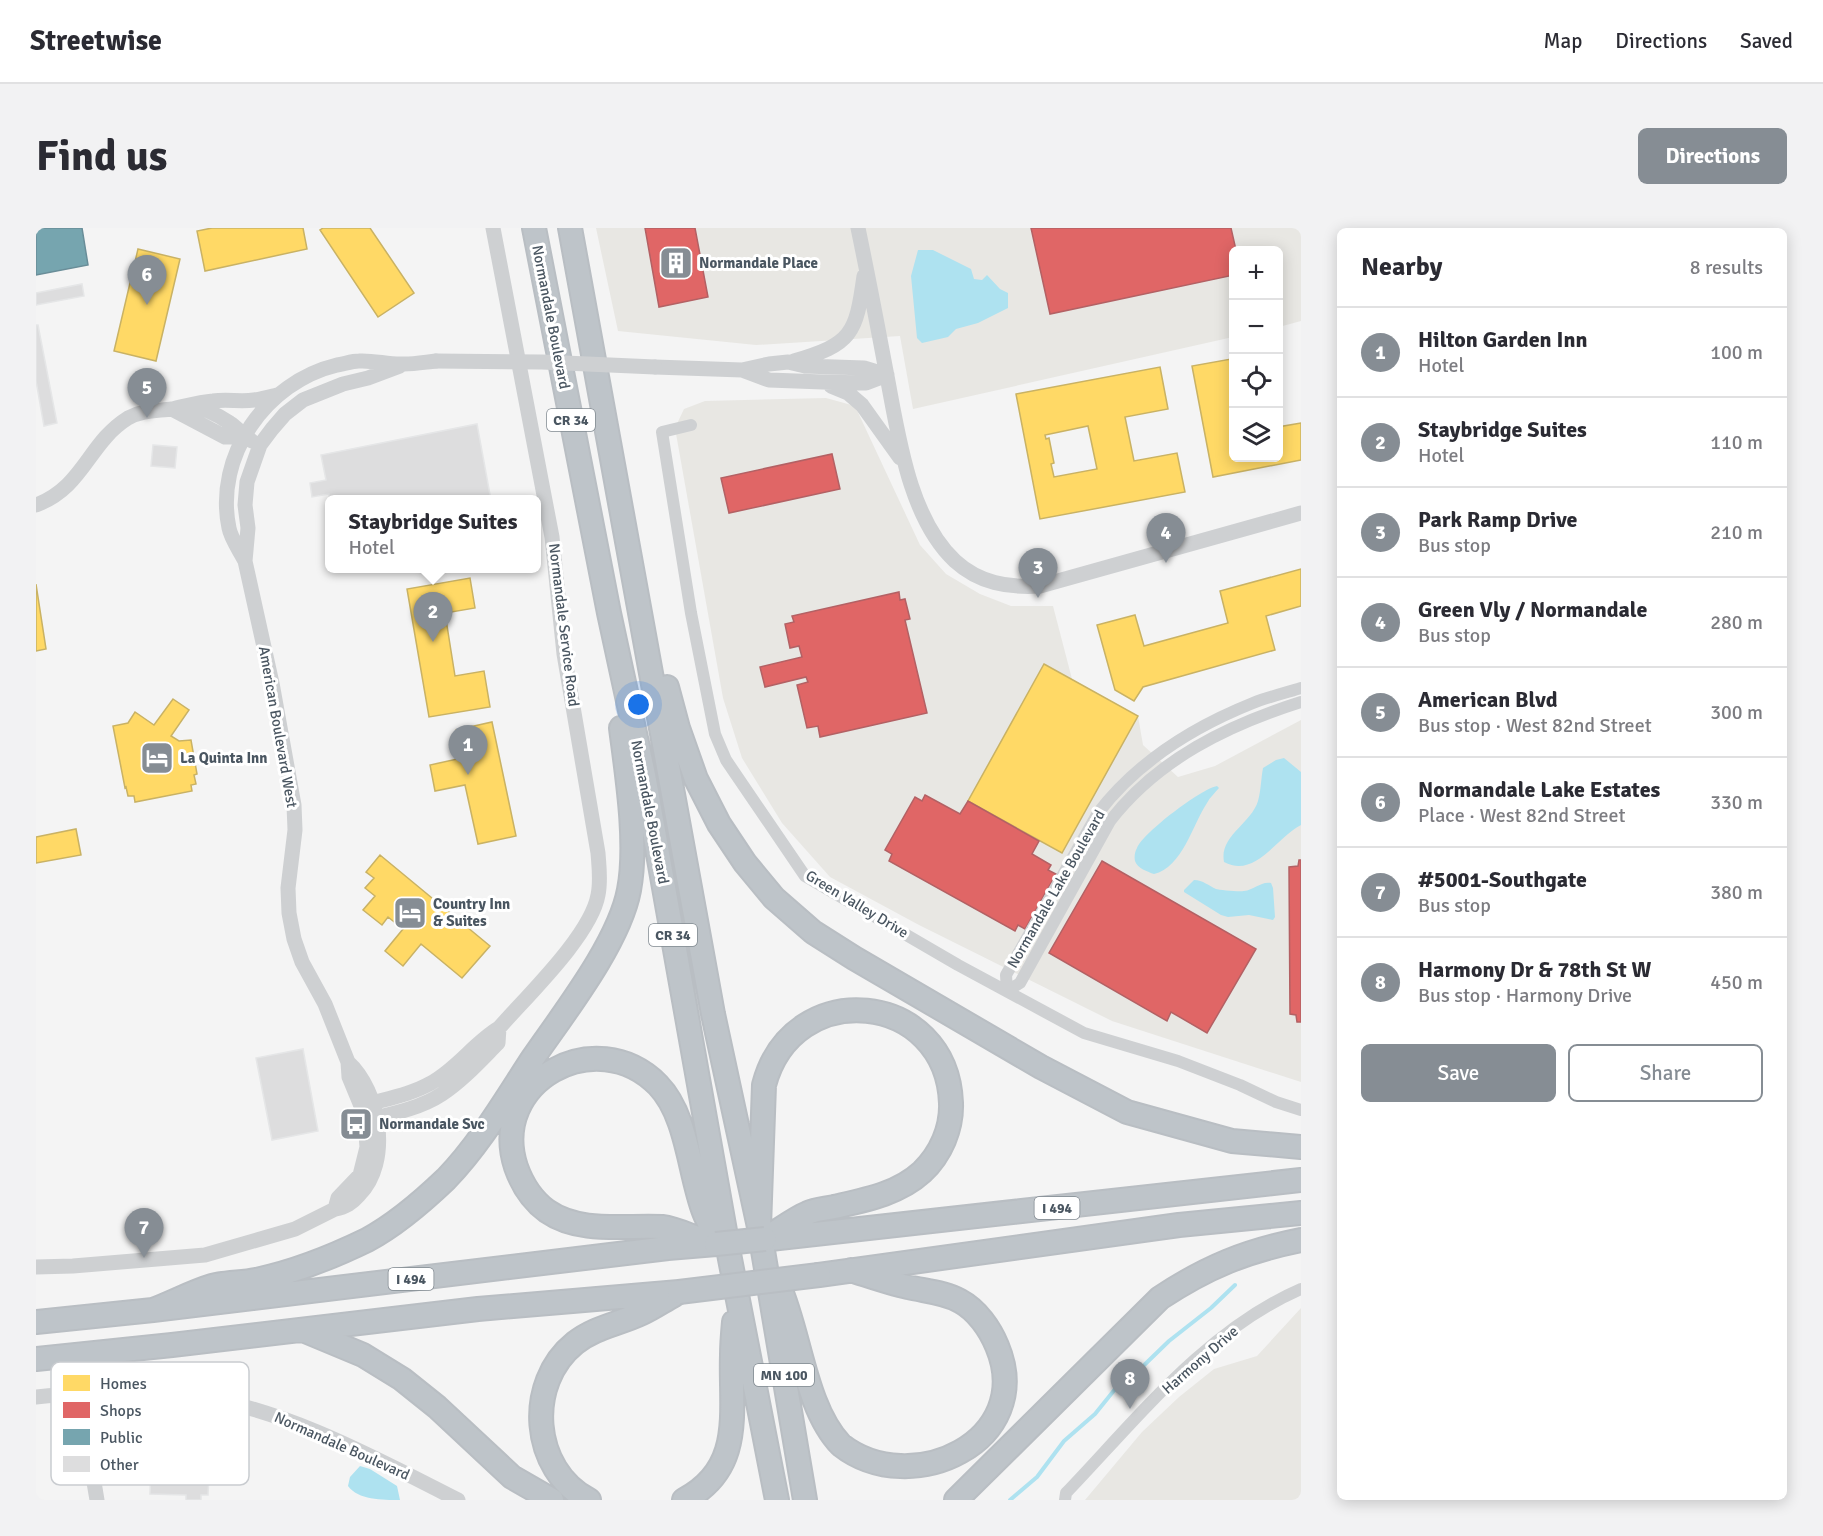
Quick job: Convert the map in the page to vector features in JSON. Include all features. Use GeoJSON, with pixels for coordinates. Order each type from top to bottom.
{"type":"FeatureCollection","features":[{"type":"Feature","properties":{"kind":"highway","name":"Normandale Boulevard"},"geometry":{"type":"LineString","coordinates":[[534,228],[609,613],[644,775],[723,1252],[737,1291]]}},
{"type":"Feature","properties":{"kind":"highway","name":"Normandale Boulevard"},"geometry":{"type":"LineString","coordinates":[[570,228],[611,444],[712,1014],[763,1238]]}},
{"type":"Feature","properties":{"kind":"highway"},"geometry":{"type":"LineString","coordinates":[[623,520],[678,728],[696,779],[719,824],[745,863],[774,898],[813,932],[854,958],[1041,1067],[1127,1112],[1232,1141],[1301,1147]]}},
{"type":"Feature","properties":{"kind":"highway"},"geometry":{"type":"LineString","coordinates":[[153,1310],[212,1286],[256,1280],[296,1270],[335,1255],[369,1238],[408,1212],[446,1179],[480,1138],[576,996],[620,919],[629,890],[632,849],[609,613]]}},
{"type":"Feature","properties":{"kind":"highway"},"geometry":{"type":"LineString","coordinates":[[763,1238],[808,1213],[857,1202],[906,1184],[922,1171],[943,1143],[949,1125],[951,1108],[951,1090],[946,1072],[938,1053],[916,1029],[904,1021],[860,1010],[823,1015],[796,1030],[776,1054],[768,1067],[762,1100],[763,1238],[788,1305],[814,1397],[827,1426],[840,1445],[856,1459],[888,1473],[920,1475],[951,1466],[969,1455],[982,1443],[999,1414],[1005,1377],[1000,1353],[992,1334],[978,1315],[960,1301],[851,1270]]}},
{"type":"Feature","properties":{"kind":"highway"},"geometry":{"type":"LineString","coordinates":[[596,1058],[628,1065],[644,1073],[659,1086],[681,1127],[704,1213],[723,1252],[667,1238],[579,1224],[562,1219],[535,1200],[519,1175],[511,1144],[513,1124],[519,1109],[527,1094],[538,1081],[563,1064],[596,1058]]}},
{"type":"Feature","properties":{"kind":"highway","name":"I 494"},"geometry":{"type":"LineString","coordinates":[[723,1252],[763,1238],[812,1236],[1301,1180]]}},
{"type":"Feature","properties":{"kind":"highway","name":"I 494"},"geometry":{"type":"LineString","coordinates":[[36,1359],[478,1309],[679,1292],[1179,1225],[1301,1213]]}},
{"type":"Feature","properties":{"kind":"highway","name":"I 494"},"geometry":{"type":"LineString","coordinates":[[36,1322],[153,1310],[667,1238]]}},
{"type":"Feature","properties":{"kind":"highway","name":"MN 100"},"geometry":{"type":"LineString","coordinates":[[763,1238],[805,1500]]}},
{"type":"Feature","properties":{"kind":"highway"},"geometry":{"type":"LineString","coordinates":[[956,1500],[1160,1298],[1208,1269],[1242,1255],[1301,1240]]}},
{"type":"Feature","properties":{"kind":"highway"},"geometry":{"type":"LineString","coordinates":[[684,1500],[706,1485],[716,1473],[730,1441],[733,1422],[732,1354],[737,1291]]}},
{"type":"Feature","properties":{"kind":"highway","name":"MN 100"},"geometry":{"type":"LineString","coordinates":[[737,1291],[777,1500]]}},
{"type":"Feature","properties":{"kind":"highway"},"geometry":{"type":"LineString","coordinates":[[589,1500],[559,1474],[549,1457],[540,1425],[546,1385],[558,1362],[574,1343],[592,1331],[641,1314],[679,1292]]}},
{"type":"Feature","properties":{"kind":"highway"},"geometry":{"type":"LineString","coordinates":[[299,1329],[363,1354],[402,1379],[437,1407],[512,1476],[552,1500]]}},
{"type":"Feature","properties":{"kind":"street","name":"Normandale Service Road"},"geometry":{"type":"LineString","coordinates":[[368,1112],[432,1083],[448,1072],[484,1037],[499,1028],[582,933],[598,897],[600,875],[589,792],[564,654],[552,537],[494,228]]}},
{"type":"Feature","properties":{"kind":"street"},"geometry":{"type":"LineString","coordinates":[[858,228],[905,465],[931,530],[955,561],[984,580],[1017,588],[1040,586],[1301,513]]}},
{"type":"Feature","properties":{"kind":"street"},"geometry":{"type":"LineString","coordinates":[[788,363],[822,353],[842,341],[849,333],[859,310],[865,264]]}},
{"type":"Feature","properties":{"kind":"street","name":"American Boulevard West"},"geometry":{"type":"LineString","coordinates":[[36,1267],[205,1255],[295,1229],[336,1209],[338,1198],[360,1175],[368,1148],[368,1112],[349,1077],[348,1062],[325,1004],[302,962],[294,939],[289,913],[288,888],[295,830],[294,805],[272,682],[245,561],[229,531],[227,508],[234,459],[244,436],[258,414],[277,395],[310,375],[334,366],[359,361],[403,364],[436,361],[542,362],[742,370],[769,364],[788,363],[805,366],[864,368],[886,375]]}},
{"type":"Feature","properties":{"kind":"street","name":"American Boulevard West"},"geometry":{"type":"LineString","coordinates":[[245,561],[248,528],[245,505],[247,482],[260,445],[285,414],[303,400],[403,364]]}},
{"type":"Feature","properties":{"kind":"street","name":"American Boulevard West"},"geometry":{"type":"LineString","coordinates":[[742,370],[769,380],[823,382],[867,383],[886,375]]}},
{"type":"Feature","properties":{"kind":"street"},"geometry":{"type":"LineString","coordinates":[[823,382],[848,393],[862,405],[905,465]]}},
{"type":"Feature","properties":{"kind":"street"},"geometry":{"type":"LineString","coordinates":[[36,505],[60,493],[72,483],[101,443],[129,417],[150,410],[172,409],[215,400],[253,400],[277,395]]}},
{"type":"Feature","properties":{"kind":"street"},"geometry":{"type":"LineString","coordinates":[[188,405],[200,407],[231,423],[244,436],[260,445]]}},
{"type":"Feature","properties":{"kind":"street"},"geometry":{"type":"LineString","coordinates":[[172,409],[225,437],[244,436]]}},
{"type":"Feature","properties":{"kind":"street","name":"Green Valley Drive"},"geometry":{"type":"LineString","coordinates":[[691,425],[662,432],[691,613],[715,735],[726,760],[805,876],[1084,1034],[1178,1061],[1276,1102],[1301,1110]]}},
{"type":"Feature","properties":{"kind":"street","name":"Normandale Lake Boulevard"},"geometry":{"type":"LineString","coordinates":[[1301,688],[1256,702],[1202,727],[1137,770],[1114,792],[1098,813],[1006,975],[1007,991],[1020,983],[1110,821],[1125,802],[1148,780],[1208,739],[1260,715],[1301,702]]}},
{"type":"Feature","properties":{"kind":"street","name":"Harmony Drive"},"geometry":{"type":"LineString","coordinates":[[1065,1500],[1066,1493],[1176,1377],[1212,1344],[1251,1316],[1301,1289]]}},
{"type":"Feature","properties":{"kind":"street","name":"Normandale Boulevard"},"geometry":{"type":"LineString","coordinates":[[36,1397],[51,1396]]}},
{"type":"Feature","properties":{"kind":"street","name":"Normandale Boulevard"},"geometry":{"type":"LineString","coordinates":[[249,1408],[267,1412],[313,1429],[459,1500]]}},
{"type":"Feature","properties":{"kind":"street"},"geometry":{"type":"LineString","coordinates":[[94,1485],[97,1500]]}},
{"type":"Feature","properties":{"kind":"shaded area"},"geometry":{"type":"Polygon","coordinates":[[[596,228],[1301,228],[1301,321],[1283,326],[1283,246],[1229,246],[1229,338],[913,409],[900,336],[756,345],[618,331],[596,228]]]}},
{"type":"Feature","properties":{"kind":"shaded area"},"geometry":{"type":"Polygon","coordinates":[[[826,398],[855,406],[920,545],[946,574],[980,594],[1011,606],[1053,606],[1072,679],[1138,716],[1143,745],[1178,777],[1215,766],[1301,720],[1301,1082],[1112,1021],[919,925],[830,877],[782,823],[742,758],[723,698],[675,428],[684,409],[705,401],[826,398]]]}},
{"type":"Feature","properties":{"kind":"shaded area"},"geometry":{"type":"Polygon","coordinates":[[[1301,1308],[1301,1500],[1085,1500],[1142,1432],[1179,1397],[1214,1369],[1257,1356],[1301,1308]]]}},
{"type":"Feature","properties":{"kind":"water"},"geometry":{"type":"Polygon","coordinates":[[[918,250],[933,250],[971,269],[974,279],[982,280],[987,275],[1000,289],[1008,293],[1008,308],[978,323],[956,329],[948,337],[922,343],[917,338],[911,276],[918,250]]]}},
{"type":"Feature","properties":{"kind":"water"},"geometry":{"type":"Polygon","coordinates":[[[1284,758],[1301,772],[1301,825],[1255,861],[1235,866],[1224,862],[1226,845],[1249,817],[1258,801],[1263,768],[1284,758]]]}},
{"type":"Feature","properties":{"kind":"water"},"geometry":{"type":"Polygon","coordinates":[[[1217,786],[1219,788],[1208,801],[1186,844],[1172,863],[1164,870],[1154,874],[1138,866],[1135,859],[1136,851],[1150,832],[1187,803],[1217,786]]]}},
{"type":"Feature","properties":{"kind":"water"},"geometry":{"type":"Polygon","coordinates":[[[1194,880],[1216,889],[1238,891],[1271,883],[1275,917],[1273,920],[1249,915],[1228,917],[1221,915],[1184,892],[1194,880]]]}},
{"type":"Feature","properties":{"kind":"water"},"geometry":{"type":"Polygon","coordinates":[[[360,1466],[370,1469],[397,1486],[400,1500],[364,1497],[352,1491],[348,1486],[350,1477],[360,1466]]]}},
{"type":"Feature","properties":{"kind":"building: Homes"},"geometry":{"type":"Polygon","coordinates":[[[212,228],[303,228],[307,249],[205,271],[197,231],[212,228]]]}},
{"type":"Feature","properties":{"kind":"building: Homes"},"geometry":{"type":"Polygon","coordinates":[[[323,228],[370,228],[414,293],[378,317],[320,230],[323,228]]]}},
{"type":"Feature","properties":{"kind":"building: Homes"},"geometry":{"type":"Polygon","coordinates":[[[138,249],[180,259],[156,361],[114,351],[138,249]]]}},
{"type":"Feature","properties":{"kind":"building: Homes"},"geometry":{"type":"Polygon","coordinates":[[[1229,359],[1229,462],[1283,462],[1283,426],[1301,423],[1301,460],[1213,477],[1192,366],[1229,359]]]}},
{"type":"Feature","properties":{"kind":"building: Homes"},"geometry":{"type":"Polygon","coordinates":[[[1160,367],[1168,409],[1125,417],[1134,461],[1177,453],[1185,492],[1040,519],[1016,394],[1160,367]],[[1088,426],[1045,435],[1046,439],[1049,438],[1054,477],[1097,469],[1088,426]]]}},
{"type":"Feature","properties":{"kind":"building: Homes"},"geometry":{"type":"Polygon","coordinates":[[[1301,569],[1301,606],[1266,616],[1275,650],[1143,687],[1134,701],[1115,690],[1097,625],[1135,615],[1144,646],[1228,623],[1220,591],[1301,569]]]}},
{"type":"Feature","properties":{"kind":"building: Homes"},"geometry":{"type":"Polygon","coordinates":[[[470,578],[475,608],[445,613],[455,676],[484,671],[490,707],[429,717],[407,589],[470,578]]]}},
{"type":"Feature","properties":{"kind":"building: Homes"},"geometry":{"type":"Polygon","coordinates":[[[36,584],[46,649],[36,651],[36,584]]]}},
{"type":"Feature","properties":{"kind":"building: Homes"},"geometry":{"type":"Polygon","coordinates":[[[1044,664],[1138,716],[1062,853],[968,801],[1044,664]]]}},
{"type":"Feature","properties":{"kind":"building: Homes","name":"La Quinta Inn"},"geometry":{"type":"Polygon","coordinates":[[[173,699],[189,710],[171,736],[179,741],[191,740],[197,774],[194,775],[196,784],[191,785],[192,791],[135,802],[134,796],[128,796],[125,788],[113,726],[128,723],[135,712],[154,725],[173,699]]]}},
{"type":"Feature","properties":{"kind":"building: Homes"},"geometry":{"type":"Polygon","coordinates":[[[492,722],[516,836],[478,844],[465,785],[435,791],[430,765],[462,758],[456,730],[492,722]]]}},
{"type":"Feature","properties":{"kind":"building: Homes"},"geometry":{"type":"Polygon","coordinates":[[[76,829],[81,855],[36,863],[36,837],[76,829]]]}},
{"type":"Feature","properties":{"kind":"building: Homes","name":"Country Inn & Suites"},"geometry":{"type":"Polygon","coordinates":[[[380,855],[490,946],[462,978],[421,944],[403,966],[385,951],[403,929],[388,917],[382,925],[363,910],[375,896],[365,888],[374,878],[366,872],[380,855]]]}},
{"type":"Feature","properties":{"kind":"building: Shops","name":"Normandale Place"},"geometry":{"type":"Polygon","coordinates":[[[645,228],[695,228],[708,297],[659,307],[645,228]]]}},
{"type":"Feature","properties":{"kind":"building: Shops"},"geometry":{"type":"Polygon","coordinates":[[[1031,228],[1231,228],[1235,246],[1229,246],[1229,276],[1050,314],[1031,228]]]}},
{"type":"Feature","properties":{"kind":"building: Shops"},"geometry":{"type":"Polygon","coordinates":[[[832,454],[840,489],[729,513],[721,478],[832,454]]]}},
{"type":"Feature","properties":{"kind":"building: Shops"},"geometry":{"type":"Polygon","coordinates":[[[899,592],[900,600],[905,599],[910,619],[905,620],[927,713],[820,737],[818,726],[807,728],[797,685],[808,682],[806,677],[765,687],[760,667],[802,657],[799,646],[790,648],[785,624],[794,622],[792,616],[899,592]]]}},
{"type":"Feature","properties":{"kind":"building: Shops"},"geometry":{"type":"Polygon","coordinates":[[[925,795],[960,814],[968,801],[1039,841],[1032,854],[1051,865],[1048,870],[1056,874],[1025,929],[1018,925],[1015,931],[889,861],[892,854],[885,850],[915,797],[922,801],[925,795]]]}},
{"type":"Feature","properties":{"kind":"building: Shops"},"geometry":{"type":"Polygon","coordinates":[[[1301,860],[1301,1022],[1297,1022],[1296,1015],[1290,1014],[1289,867],[1298,866],[1301,860]]]}},
{"type":"Feature","properties":{"kind":"building: Shops"},"geometry":{"type":"Polygon","coordinates":[[[1102,861],[1256,949],[1207,1033],[1171,1012],[1167,1021],[1049,953],[1102,861]]]}},
{"type":"Feature","properties":{"kind":"building: Public"},"geometry":{"type":"Polygon","coordinates":[[[36,228],[82,228],[88,265],[36,275],[36,228]]]}},
{"type":"Feature","properties":{"kind":"building: Other"},"geometry":{"type":"Polygon","coordinates":[[[82,284],[84,296],[36,305],[36,293],[82,284]]]}},
{"type":"Feature","properties":{"kind":"building: Other"},"geometry":{"type":"Polygon","coordinates":[[[36,325],[38,325],[57,423],[44,426],[36,381],[36,325]]]}},
{"type":"Feature","properties":{"kind":"building: Other"},"geometry":{"type":"Polygon","coordinates":[[[477,424],[490,495],[329,494],[312,497],[310,483],[326,480],[321,455],[477,424]]]}},
{"type":"Feature","properties":{"kind":"building: Other"},"geometry":{"type":"Polygon","coordinates":[[[153,445],[177,447],[175,468],[151,466],[153,445]]]}},
{"type":"Feature","properties":{"kind":"building: Other"},"geometry":{"type":"Polygon","coordinates":[[[303,1049],[318,1131],[272,1140],[256,1058],[303,1049]]]}},
{"type":"Feature","properties":{"kind":"building: Other"},"geometry":{"type":"Polygon","coordinates":[[[150,1485],[209,1485],[208,1495],[201,1495],[201,1500],[186,1500],[186,1495],[150,1494],[150,1485]]]}},
{"type":"Feature","properties":{"kind":"waterway"},"geometry":{"type":"LineString","coordinates":[[1010,1500],[1037,1477],[1064,1441],[1095,1414],[1120,1383],[1138,1371],[1169,1341],[1211,1308],[1235,1285]]}},
{"type":"Feature","properties":{"kind":"place","name":"Normandale Place"},"geometry":{"type":"Point","coordinates":[676,263]}},
{"type":"Feature","properties":{"kind":"place","name":"Normandale Lake Estates"},"geometry":{"type":"Point","coordinates":[147,305]}},
{"type":"Feature","properties":{"kind":"place","name":"American Blvd"},"geometry":{"type":"Point","coordinates":[147,418]}},
{"type":"Feature","properties":{"kind":"place","name":"Green Vly / Normandale"},"geometry":{"type":"Point","coordinates":[1166,563]}},
{"type":"Feature","properties":{"kind":"place","name":"Park Ramp Drive"},"geometry":{"type":"Point","coordinates":[1038,598]}},
{"type":"Feature","properties":{"kind":"place","name":"Staybridge Suites"},"geometry":{"type":"Point","coordinates":[433,642]}},
{"type":"Feature","properties":{"kind":"place","name":"La Quinta Inn"},"geometry":{"type":"Point","coordinates":[157,758]}},
{"type":"Feature","properties":{"kind":"place","name":"Hilton Garden Inn"},"geometry":{"type":"Point","coordinates":[468,775]}},
{"type":"Feature","properties":{"kind":"place","name":"Country Inn & Suites"},"geometry":{"type":"Point","coordinates":[410,913]}},
{"type":"Feature","properties":{"kind":"place","name":"Normandale Svc"},"geometry":{"type":"Point","coordinates":[356,1124]}},
{"type":"Feature","properties":{"kind":"place","name":"#5001-Southgate"},"geometry":{"type":"Point","coordinates":[144,1258]}},
{"type":"Feature","properties":{"kind":"place","name":"Harmony Dr & 78th St W"},"geometry":{"type":"Point","coordinates":[1130,1409]}}]}
